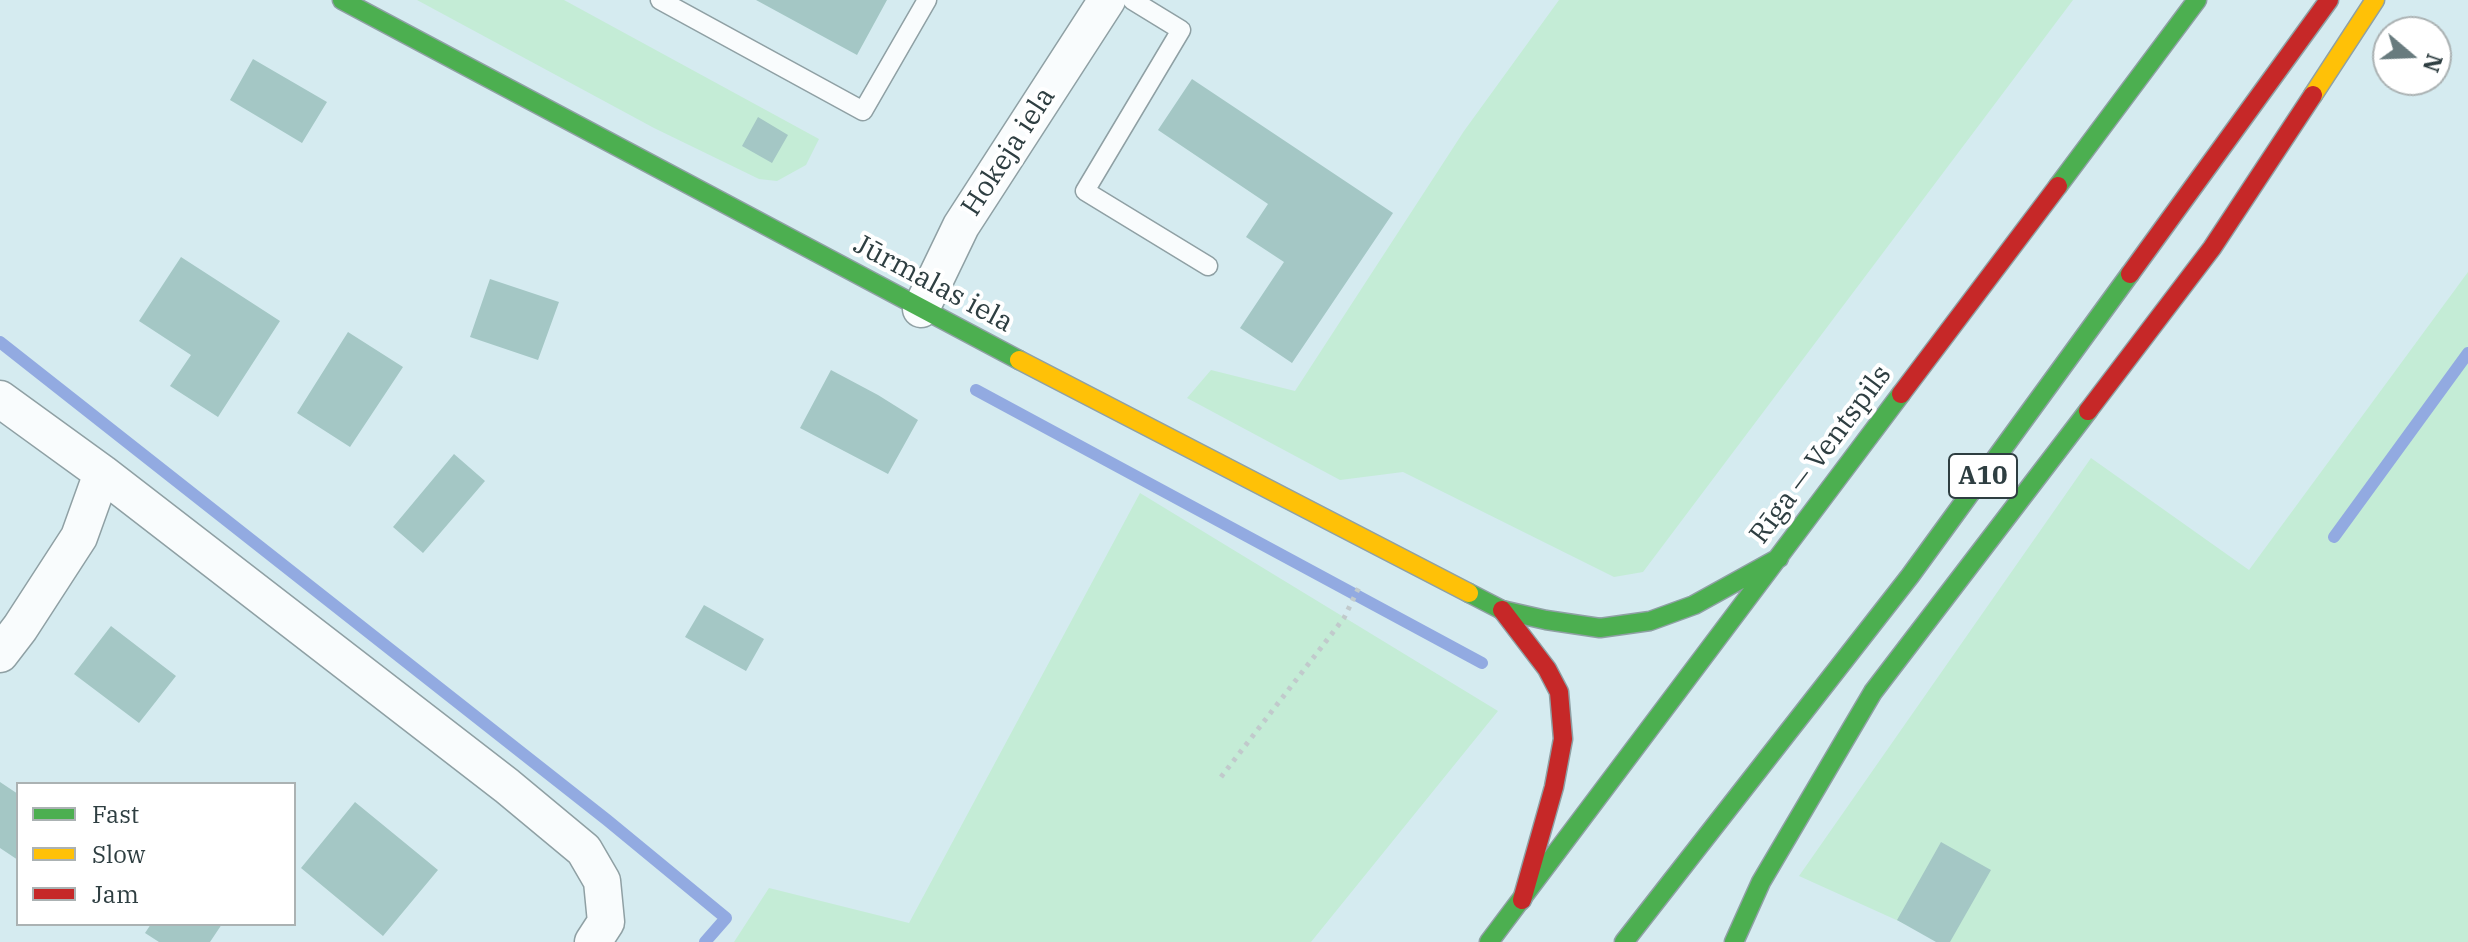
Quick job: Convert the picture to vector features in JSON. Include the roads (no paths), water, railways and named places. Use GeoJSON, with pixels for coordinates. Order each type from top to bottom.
{"type":"FeatureCollection","features":[{"type":"Feature","properties":{"kind":"main road","name":"Jūrmalas iela"},"geometry":{"type":"LineString","coordinates":[[342,0],[921,309],[1502,610]]}},
{"type":"Feature","properties":{"kind":"main road","name":"Rīga — Ventspils"},"geometry":{"type":"LineString","coordinates":[[1489,942],[2197,0]]}},
{"type":"Feature","properties":{"kind":"main road","name":"A10"},"geometry":{"type":"LineString","coordinates":[[1624,942],[1910,576],[2329,0]]}},
{"type":"Feature","properties":{"kind":"main road"},"geometry":{"type":"LineString","coordinates":[[1734,942],[1761,882],[1873,692],[2212,248],[2375,0]]}},
{"type":"Feature","properties":{"kind":"main road"},"geometry":{"type":"LineString","coordinates":[[1502,610],[1600,628],[1650,621],[1694,605],[1779,558]]}},
{"type":"Feature","properties":{"kind":"main road"},"geometry":{"type":"LineString","coordinates":[[1502,610],[1547,669],[1559,692],[1563,739],[1554,787],[1521,902]]}},
{"type":"Feature","properties":{"kind":"street","name":"Hokeja iela"},"geometry":{"type":"LineString","coordinates":[[921,309],[961,226],[1107,0]]}},
{"type":"Feature","properties":{"kind":"street"},"geometry":{"type":"LineString","coordinates":[[0,399],[102,473],[507,786],[584,850],[602,881],[606,922],[593,942]]}},
{"type":"Feature","properties":{"kind":"street"},"geometry":{"type":"LineString","coordinates":[[0,654],[79,537],[102,473]]}},
{"type":"Feature","properties":{"kind":"lane"},"geometry":{"type":"LineString","coordinates":[[660,0],[863,111],[927,0]]}},
{"type":"Feature","properties":{"kind":"lane"},"geometry":{"type":"LineString","coordinates":[[1132,0],[1181,30],[1085,191],[1208,266]]}},
{"type":"Feature","properties":{"kind":"waterway"},"geometry":{"type":"LineString","coordinates":[[0,342],[607,820],[726,918],[705,942]]}},
{"type":"Feature","properties":{"kind":"waterway"},"geometry":{"type":"LineString","coordinates":[[2334,537],[2468,353]]}},
{"type":"Feature","properties":{"kind":"waterway"},"geometry":{"type":"LineString","coordinates":[[976,390],[1482,663]]}}]}
